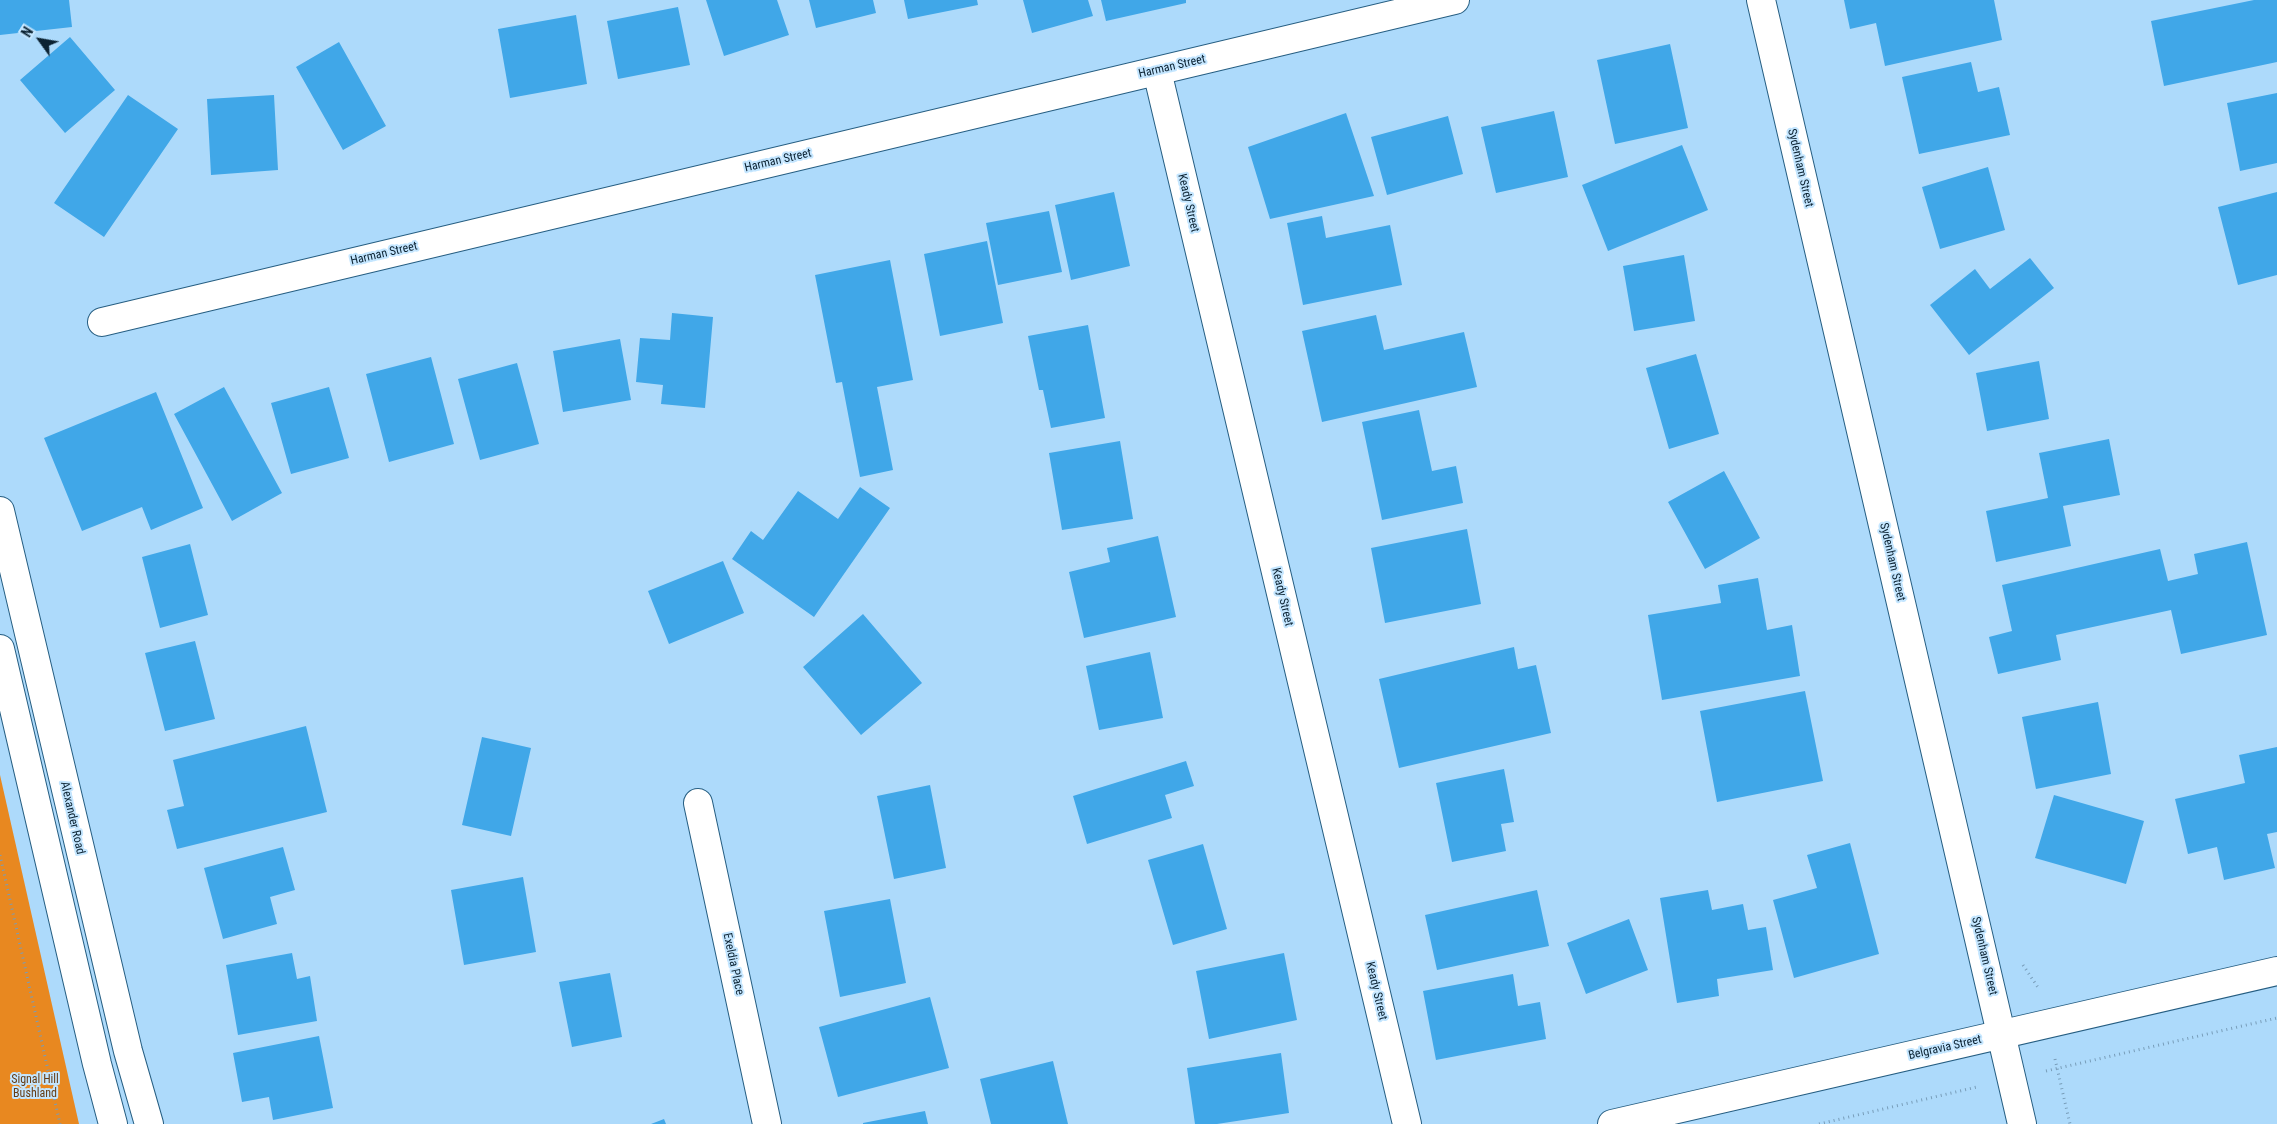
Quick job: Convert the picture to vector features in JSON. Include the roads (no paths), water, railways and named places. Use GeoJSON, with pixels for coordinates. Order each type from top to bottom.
{"type":"FeatureCollection","features":[{"type":"Feature","properties":{"kind":"street","name":"Harman Street"},"geometry":{"type":"LineString","coordinates":[[102,322],[1455,0]]}},
{"type":"Feature","properties":{"kind":"street","name":"Sydenham Street"},"geometry":{"type":"LineString","coordinates":[[1761,0],[2022,1124]]}},
{"type":"Feature","properties":{"kind":"street","name":"Keady Street"},"geometry":{"type":"LineString","coordinates":[[1157,71],[1408,1124]]}},
{"type":"Feature","properties":{"kind":"street","name":"Alexander Road"},"geometry":{"type":"LineString","coordinates":[[0,511],[128,1051],[149,1124]]}},
{"type":"Feature","properties":{"kind":"street"},"geometry":{"type":"LineString","coordinates":[[0,649],[97,1064],[113,1124]]}},
{"type":"Feature","properties":{"kind":"street","name":"Exeldia Place"},"geometry":{"type":"LineString","coordinates":[[698,803],[767,1124]]}},
{"type":"Feature","properties":{"kind":"street","name":"Belgravia Street"},"geometry":{"type":"LineString","coordinates":[[1612,1124],[2277,970]]}},
{"type":"Feature","properties":{"kind":"park label","name":"Signal Hill Bushland"},"geometry":{"type":"Point","coordinates":[35,1087]}}]}
